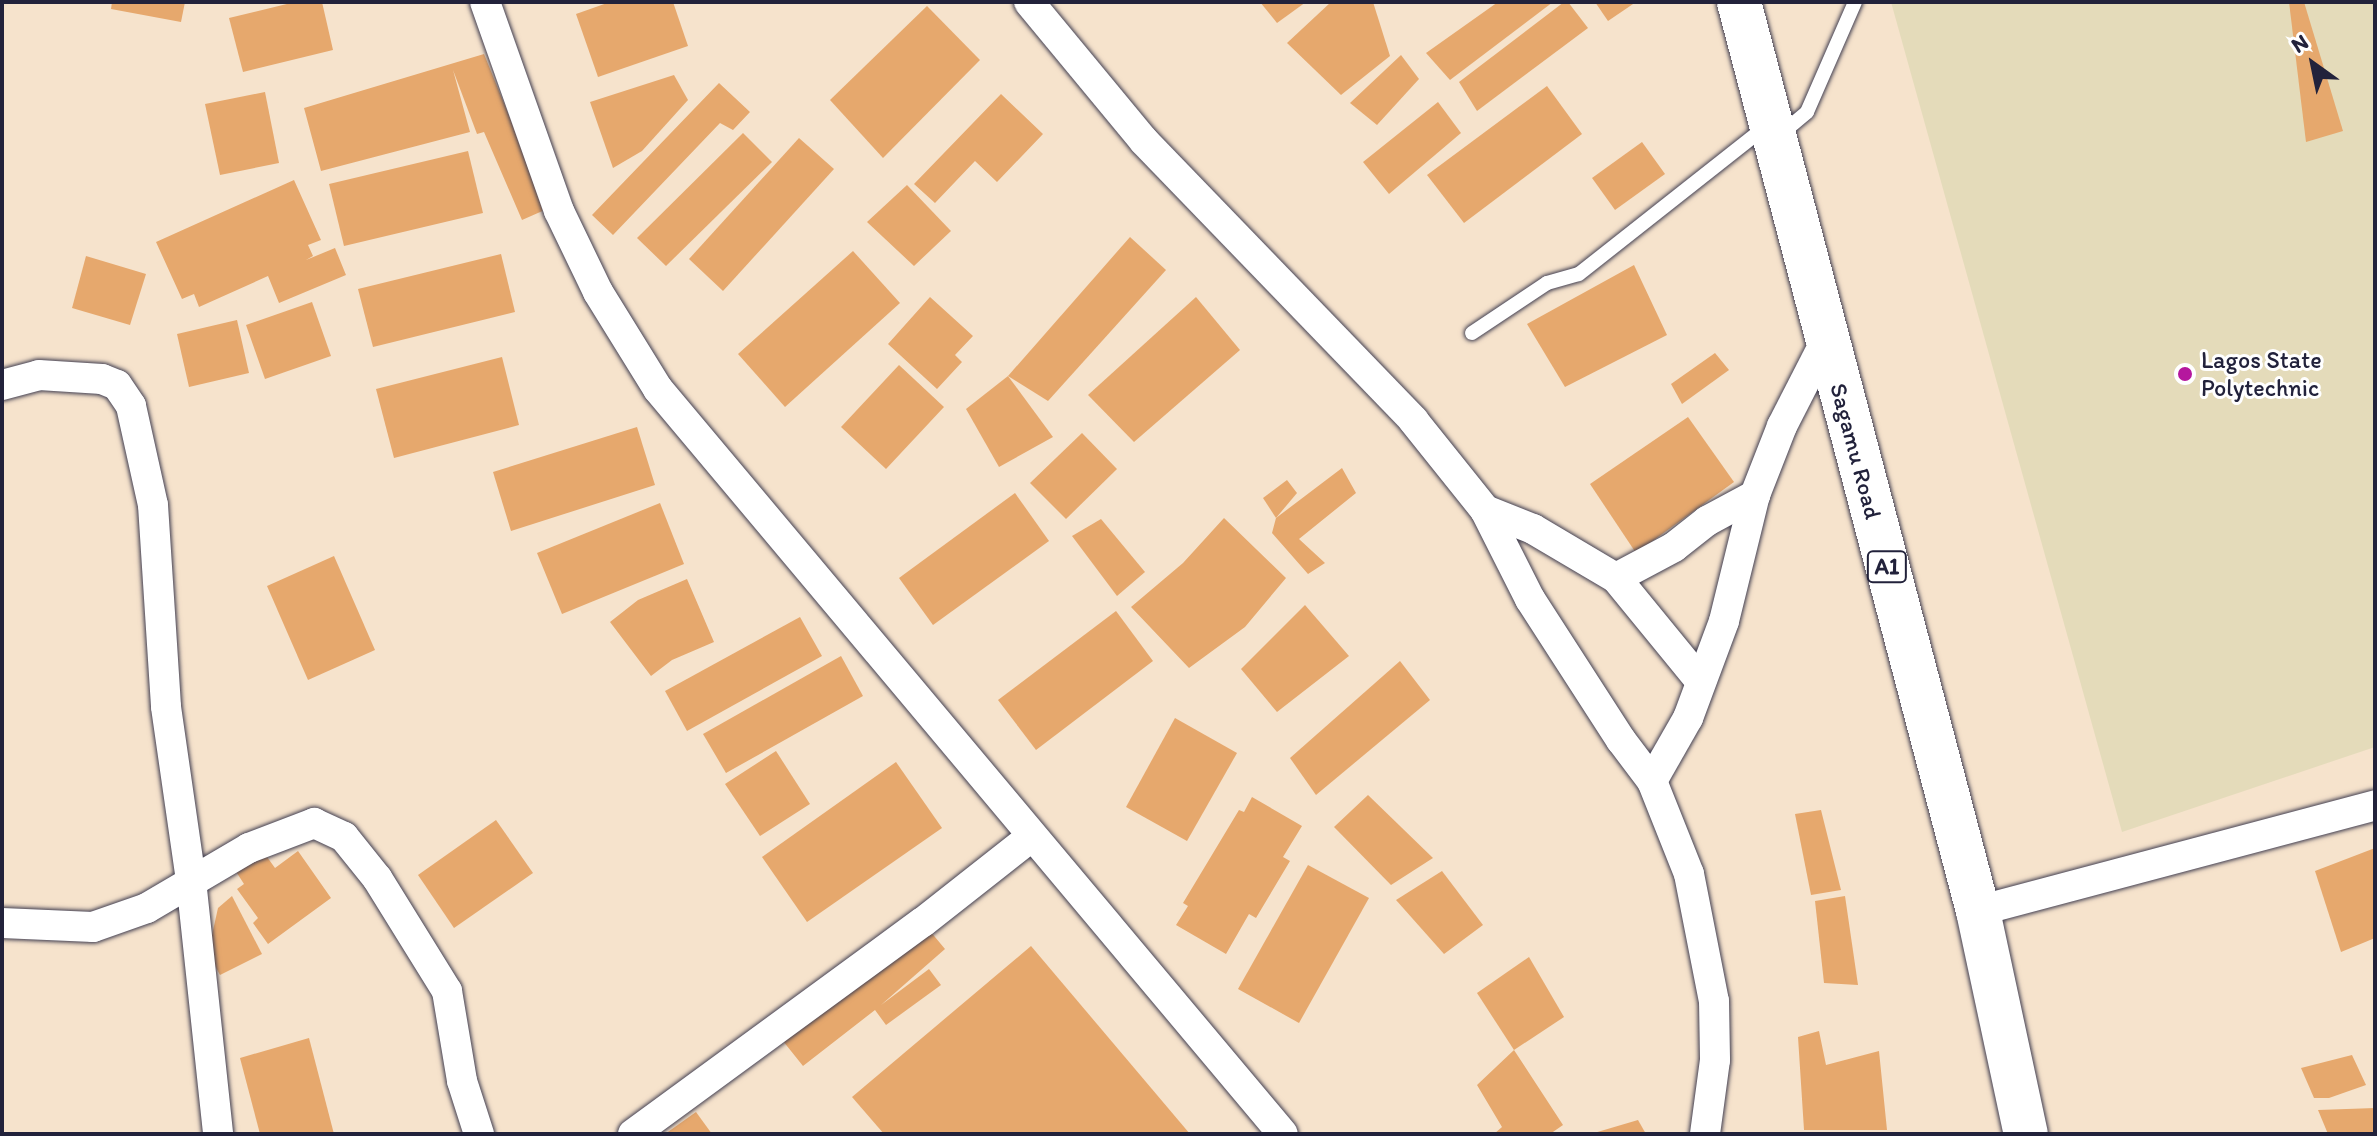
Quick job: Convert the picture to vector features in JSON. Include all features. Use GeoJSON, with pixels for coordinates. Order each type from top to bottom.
{"type":"FeatureCollection","features":[{"type":"Feature","properties":{"kind":"highway","name":"Sagamu Road"},"geometry":{"type":"LineString","coordinates":[[1739,2],[1978,911],[2026,1134]]}},
{"type":"Feature","properties":{"kind":"street"},"geometry":{"type":"LineString","coordinates":[[485,2],[559,211],[598,292],[658,389],[1283,1134]]}},
{"type":"Feature","properties":{"kind":"street"},"geometry":{"type":"LineString","coordinates":[[1029,2],[1144,141],[1413,420],[1485,510],[1530,599],[1621,740],[1652,781],[1689,874],[1714,1001],[1715,1060],[1705,1134]]}},
{"type":"Feature","properties":{"kind":"street"},"geometry":{"type":"LineString","coordinates":[[1652,781],[1688,718],[1724,621],[1755,495],[1782,426],[1827,338]]}},
{"type":"Feature","properties":{"kind":"street"},"geometry":{"type":"LineString","coordinates":[[2,385],[39,375],[102,379],[117,385],[131,406],[153,505],[166,707],[191,880],[218,1134]]}},
{"type":"Feature","properties":{"kind":"street"},"geometry":{"type":"LineString","coordinates":[[1616,578],[1674,547],[1707,521],[1755,495]]}},
{"type":"Feature","properties":{"kind":"street"},"geometry":{"type":"LineString","coordinates":[[1485,510],[1533,529],[1616,578],[1701,682]]}},
{"type":"Feature","properties":{"kind":"street"},"geometry":{"type":"LineString","coordinates":[[1978,911],[2375,805]]}},
{"type":"Feature","properties":{"kind":"street"},"geometry":{"type":"LineString","coordinates":[[2,923],[93,927],[147,908],[249,848],[314,823],[344,837],[377,878],[447,991],[462,1081],[479,1134]]}},
{"type":"Feature","properties":{"kind":"street"},"geometry":{"type":"LineString","coordinates":[[633,1134],[923,922],[1031,837]]}},
{"type":"Feature","properties":{"kind":"lane"},"geometry":{"type":"LineString","coordinates":[[1472,333],[1547,283],[1579,274],[1773,131],[1807,112],[1855,2]]}},
{"type":"Feature","properties":{"kind":"shaded area","name":"Lagos State Polytechnic"},"geometry":{"type":"Polygon","coordinates":[[[1891,2],[2375,2],[2375,747],[2122,832],[1891,2]]]}},
{"type":"Feature","properties":{"kind":"building"},"geometry":{"type":"Polygon","coordinates":[[[112,2],[185,2],[181,22],[111,9],[112,2]]]}},
{"type":"Feature","properties":{"kind":"building"},"geometry":{"type":"Polygon","coordinates":[[[295,2],[322,2],[333,50],[243,72],[229,18],[295,2]]]}},
{"type":"Feature","properties":{"kind":"building"},"geometry":{"type":"Polygon","coordinates":[[[610,2],[673,2],[688,46],[598,77],[576,14],[610,2]]]}},
{"type":"Feature","properties":{"kind":"building"},"geometry":{"type":"Polygon","coordinates":[[[1260,2],[1306,2],[1277,23],[1260,2]]]}},
{"type":"Feature","properties":{"kind":"building"},"geometry":{"type":"Polygon","coordinates":[[[1331,2],[1373,2],[1390,56],[1341,95],[1287,43],[1331,2]]]}},
{"type":"Feature","properties":{"kind":"building"},"geometry":{"type":"Polygon","coordinates":[[[1498,2],[1553,2],[1450,80],[1426,53],[1498,2]]]}},
{"type":"Feature","properties":{"kind":"building"},"geometry":{"type":"Polygon","coordinates":[[[1568,2],[1588,28],[1477,111],[1459,82],[1568,2]]]}},
{"type":"Feature","properties":{"kind":"building"},"geometry":{"type":"Polygon","coordinates":[[[1595,2],[1636,2],[1608,21],[1595,2]]]}},
{"type":"Feature","properties":{"kind":"building"},"geometry":{"type":"Polygon","coordinates":[[[2289,2],[2304,2],[2343,131],[2306,142],[2289,2]]]}},
{"type":"Feature","properties":{"kind":"building"},"geometry":{"type":"Polygon","coordinates":[[[927,6],[980,60],[883,158],[830,100],[927,6]]]}},
{"type":"Feature","properties":{"kind":"building"},"geometry":{"type":"Polygon","coordinates":[[[484,54],[547,209],[522,220],[484,132],[477,134],[453,70],[470,132],[321,171],[304,108],[484,54]]]}},
{"type":"Feature","properties":{"kind":"building"},"geometry":{"type":"Polygon","coordinates":[[[1401,55],[1419,79],[1377,125],[1350,103],[1401,55]]]}},
{"type":"Feature","properties":{"kind":"building"},"geometry":{"type":"Polygon","coordinates":[[[674,75],[688,100],[642,151],[613,168],[590,102],[674,75]]]}},
{"type":"Feature","properties":{"kind":"building"},"geometry":{"type":"Polygon","coordinates":[[[719,83],[750,112],[733,130],[720,123],[613,235],[592,215],[719,83]]]}},
{"type":"Feature","properties":{"kind":"building"},"geometry":{"type":"Polygon","coordinates":[[[1547,86],[1582,134],[1464,223],[1427,175],[1547,86]]]}},
{"type":"Feature","properties":{"kind":"building"},"geometry":{"type":"Polygon","coordinates":[[[265,92],[279,163],[220,175],[205,104],[265,92]]]}},
{"type":"Feature","properties":{"kind":"building"},"geometry":{"type":"Polygon","coordinates":[[[1001,94],[1043,134],[997,182],[975,161],[935,203],[914,184],[1001,94]]]}},
{"type":"Feature","properties":{"kind":"building"},"geometry":{"type":"Polygon","coordinates":[[[1438,102],[1461,133],[1389,194],[1363,162],[1438,102]]]}},
{"type":"Feature","properties":{"kind":"building"},"geometry":{"type":"Polygon","coordinates":[[[743,133],[772,162],[666,266],[637,238],[743,133]]]}},
{"type":"Feature","properties":{"kind":"building"},"geometry":{"type":"Polygon","coordinates":[[[799,138],[834,169],[723,291],[689,259],[799,138]]]}},
{"type":"Feature","properties":{"kind":"building"},"geometry":{"type":"Polygon","coordinates":[[[1642,142],[1665,174],[1615,210],[1592,178],[1642,142]]]}},
{"type":"Feature","properties":{"kind":"building"},"geometry":{"type":"Polygon","coordinates":[[[468,151],[483,213],[344,246],[329,184],[468,151]]]}},
{"type":"Feature","properties":{"kind":"building"},"geometry":{"type":"Polygon","coordinates":[[[294,180],[321,240],[308,245],[313,256],[306,260],[335,248],[346,275],[279,303],[268,276],[199,307],[194,294],[182,299],[156,242],[294,180]]]}},
{"type":"Feature","properties":{"kind":"building"},"geometry":{"type":"Polygon","coordinates":[[[907,185],[951,231],[914,266],[867,222],[907,185]]]}},
{"type":"Feature","properties":{"kind":"building"},"geometry":{"type":"Polygon","coordinates":[[[1130,237],[1166,270],[1048,401],[1008,376],[1130,237]]]}},
{"type":"Feature","properties":{"kind":"building"},"geometry":{"type":"Polygon","coordinates":[[[853,251],[900,303],[785,407],[738,354],[853,251]]]}},
{"type":"Feature","properties":{"kind":"building"},"geometry":{"type":"Polygon","coordinates":[[[501,254],[515,312],[373,347],[358,289],[501,254]]]}},
{"type":"Feature","properties":{"kind":"building"},"geometry":{"type":"Polygon","coordinates":[[[86,256],[146,274],[130,325],[72,308],[86,256]]]}},
{"type":"Feature","properties":{"kind":"building"},"geometry":{"type":"Polygon","coordinates":[[[1634,265],[1667,335],[1565,387],[1527,324],[1634,265]]]}},
{"type":"Feature","properties":{"kind":"building"},"geometry":{"type":"Polygon","coordinates":[[[930,297],[973,336],[955,355],[962,362],[937,389],[888,344],[930,297]]]}},
{"type":"Feature","properties":{"kind":"building"},"geometry":{"type":"Polygon","coordinates":[[[1196,297],[1240,350],[1134,442],[1088,395],[1196,297]]]}},
{"type":"Feature","properties":{"kind":"building"},"geometry":{"type":"Polygon","coordinates":[[[312,302],[331,356],[265,379],[246,325],[312,302]]]}},
{"type":"Feature","properties":{"kind":"building"},"geometry":{"type":"Polygon","coordinates":[[[237,320],[249,373],[189,387],[177,334],[237,320]]]}},
{"type":"Feature","properties":{"kind":"building"},"geometry":{"type":"Polygon","coordinates":[[[1715,353],[1729,370],[1682,404],[1671,384],[1715,353]]]}},
{"type":"Feature","properties":{"kind":"building"},"geometry":{"type":"Polygon","coordinates":[[[502,357],[519,425],[394,458],[376,389],[502,357]]]}},
{"type":"Feature","properties":{"kind":"building"},"geometry":{"type":"Polygon","coordinates":[[[899,365],[944,407],[886,469],[841,427],[899,365]]]}},
{"type":"Feature","properties":{"kind":"building"},"geometry":{"type":"Polygon","coordinates":[[[1008,376],[1053,437],[999,467],[966,409],[1008,376]]]}},
{"type":"Feature","properties":{"kind":"building"},"geometry":{"type":"Polygon","coordinates":[[[1688,417],[1734,482],[1636,553],[1590,484],[1688,417]]]}},
{"type":"Feature","properties":{"kind":"building"},"geometry":{"type":"Polygon","coordinates":[[[637,427],[655,485],[511,531],[493,472],[637,427]]]}},
{"type":"Feature","properties":{"kind":"building"},"geometry":{"type":"Polygon","coordinates":[[[1082,433],[1117,469],[1066,519],[1030,483],[1082,433]]]}},
{"type":"Feature","properties":{"kind":"building"},"geometry":{"type":"Polygon","coordinates":[[[1342,468],[1356,493],[1299,539],[1325,563],[1308,574],[1272,533],[1276,518],[1342,468]]]}},
{"type":"Feature","properties":{"kind":"building"},"geometry":{"type":"Polygon","coordinates":[[[1287,480],[1297,493],[1276,518],[1263,498],[1287,480]]]}},
{"type":"Feature","properties":{"kind":"building"},"geometry":{"type":"Polygon","coordinates":[[[1015,493],[1049,541],[933,625],[899,578],[1015,493]]]}},
{"type":"Feature","properties":{"kind":"building"},"geometry":{"type":"Polygon","coordinates":[[[660,503],[684,564],[562,614],[537,553],[660,503]]]}},
{"type":"Feature","properties":{"kind":"building"},"geometry":{"type":"Polygon","coordinates":[[[1224,518],[1286,578],[1245,627],[1189,668],[1131,607],[1183,563],[1224,518]]]}},
{"type":"Feature","properties":{"kind":"building"},"geometry":{"type":"Polygon","coordinates":[[[1101,519],[1145,572],[1117,596],[1072,536],[1101,519]]]}},
{"type":"Feature","properties":{"kind":"building"},"geometry":{"type":"Polygon","coordinates":[[[334,556],[375,650],[308,680],[267,586],[334,556]]]}},
{"type":"Feature","properties":{"kind":"building"},"geometry":{"type":"Polygon","coordinates":[[[687,579],[714,642],[672,660],[651,676],[610,622],[638,600],[687,579]]]}},
{"type":"Feature","properties":{"kind":"building"},"geometry":{"type":"Polygon","coordinates":[[[1305,605],[1349,656],[1277,712],[1241,669],[1305,605]]]}},
{"type":"Feature","properties":{"kind":"building"},"geometry":{"type":"Polygon","coordinates":[[[1116,611],[1153,661],[1036,750],[998,700],[1116,611]]]}},
{"type":"Feature","properties":{"kind":"building"},"geometry":{"type":"Polygon","coordinates":[[[800,617],[822,656],[687,731],[665,691],[800,617]]]}},
{"type":"Feature","properties":{"kind":"building"},"geometry":{"type":"Polygon","coordinates":[[[841,656],[863,696],[726,773],[703,734],[841,656]]]}},
{"type":"Feature","properties":{"kind":"building"},"geometry":{"type":"Polygon","coordinates":[[[1400,661],[1430,700],[1316,795],[1290,758],[1400,661]]]}},
{"type":"Feature","properties":{"kind":"building"},"geometry":{"type":"Polygon","coordinates":[[[1175,718],[1237,753],[1187,841],[1126,807],[1175,718]]]}},
{"type":"Feature","properties":{"kind":"building"},"geometry":{"type":"Polygon","coordinates":[[[776,751],[810,804],[760,836],[725,784],[776,751]]]}},
{"type":"Feature","properties":{"kind":"building"},"geometry":{"type":"Polygon","coordinates":[[[896,762],[942,828],[807,922],[762,857],[896,762]]]}},
{"type":"Feature","properties":{"kind":"building"},"geometry":{"type":"Polygon","coordinates":[[[1368,795],[1433,858],[1391,885],[1334,827],[1368,795]]]}},
{"type":"Feature","properties":{"kind":"building"},"geometry":{"type":"Polygon","coordinates":[[[1252,797],[1302,826],[1283,857],[1290,861],[1256,918],[1249,914],[1226,954],[1176,925],[1188,906],[1183,903],[1239,810],[1244,812],[1252,797]]]}},
{"type":"Feature","properties":{"kind":"building"},"geometry":{"type":"Polygon","coordinates":[[[1821,810],[1841,890],[1811,895],[1795,814],[1821,810]]]}},
{"type":"Feature","properties":{"kind":"building"},"geometry":{"type":"Polygon","coordinates":[[[496,820],[533,873],[454,928],[418,875],[496,820]]]}},
{"type":"Feature","properties":{"kind":"building"},"geometry":{"type":"Polygon","coordinates":[[[2375,848],[2375,938],[2341,952],[2315,871],[2375,848]]]}},
{"type":"Feature","properties":{"kind":"building"},"geometry":{"type":"Polygon","coordinates":[[[262,850],[275,868],[298,851],[331,898],[268,944],[253,923],[258,918],[237,889],[244,884],[235,870],[262,850]]]}},
{"type":"Feature","properties":{"kind":"building"},"geometry":{"type":"Polygon","coordinates":[[[1308,865],[1369,898],[1299,1023],[1238,989],[1308,865]]]}},
{"type":"Feature","properties":{"kind":"building"},"geometry":{"type":"Polygon","coordinates":[[[1442,871],[1483,925],[1444,954],[1396,900],[1442,871]]]}},
{"type":"Feature","properties":{"kind":"building"},"geometry":{"type":"Polygon","coordinates":[[[232,896],[262,954],[220,975],[208,953],[218,908],[232,896]]]}},
{"type":"Feature","properties":{"kind":"building"},"geometry":{"type":"Polygon","coordinates":[[[1845,896],[1858,985],[1824,983],[1815,901],[1845,896]]]}},
{"type":"Feature","properties":{"kind":"building"},"geometry":{"type":"Polygon","coordinates":[[[925,925],[945,949],[881,1005],[929,969],[941,985],[886,1025],[875,1010],[803,1066],[783,1041],[925,925]]]}},
{"type":"Feature","properties":{"kind":"building"},"geometry":{"type":"Polygon","coordinates":[[[1031,946],[1190,1134],[884,1134],[852,1097],[1031,946]]]}},
{"type":"Feature","properties":{"kind":"building"},"geometry":{"type":"Polygon","coordinates":[[[1529,957],[1564,1017],[1514,1050],[1477,993],[1529,957]]]}},
{"type":"Feature","properties":{"kind":"building"},"geometry":{"type":"Polygon","coordinates":[[[1819,1031],[1826,1065],[1879,1051],[1887,1130],[1804,1130],[1798,1037],[1819,1031]]]}},
{"type":"Feature","properties":{"kind":"building"},"geometry":{"type":"Polygon","coordinates":[[[309,1038],[334,1134],[260,1134],[240,1058],[309,1038]]]}},
{"type":"Feature","properties":{"kind":"building"},"geometry":{"type":"Polygon","coordinates":[[[1514,1050],[1563,1125],[1550,1134],[1494,1134],[1502,1127],[1477,1085],[1514,1050]]]}},
{"type":"Feature","properties":{"kind":"building"},"geometry":{"type":"Polygon","coordinates":[[[2352,1055],[2366,1085],[2329,1098],[2314,1098],[2301,1068],[2352,1055]]]}},
{"type":"Feature","properties":{"kind":"building"},"geometry":{"type":"Polygon","coordinates":[[[2375,1108],[2375,1134],[2328,1134],[2318,1110],[2375,1108]]]}},
{"type":"Feature","properties":{"kind":"building"},"geometry":{"type":"Polygon","coordinates":[[[696,1112],[712,1134],[665,1134],[696,1112]]]}},
{"type":"Feature","properties":{"kind":"building"},"geometry":{"type":"Polygon","coordinates":[[[1638,1120],[1646,1134],[1594,1134],[1594,1133],[1638,1120]]]}},
{"type":"Feature","properties":{"kind":"place","name":"Lagos State Polytechnic"},"geometry":{"type":"Point","coordinates":[2185,374]}}]}
